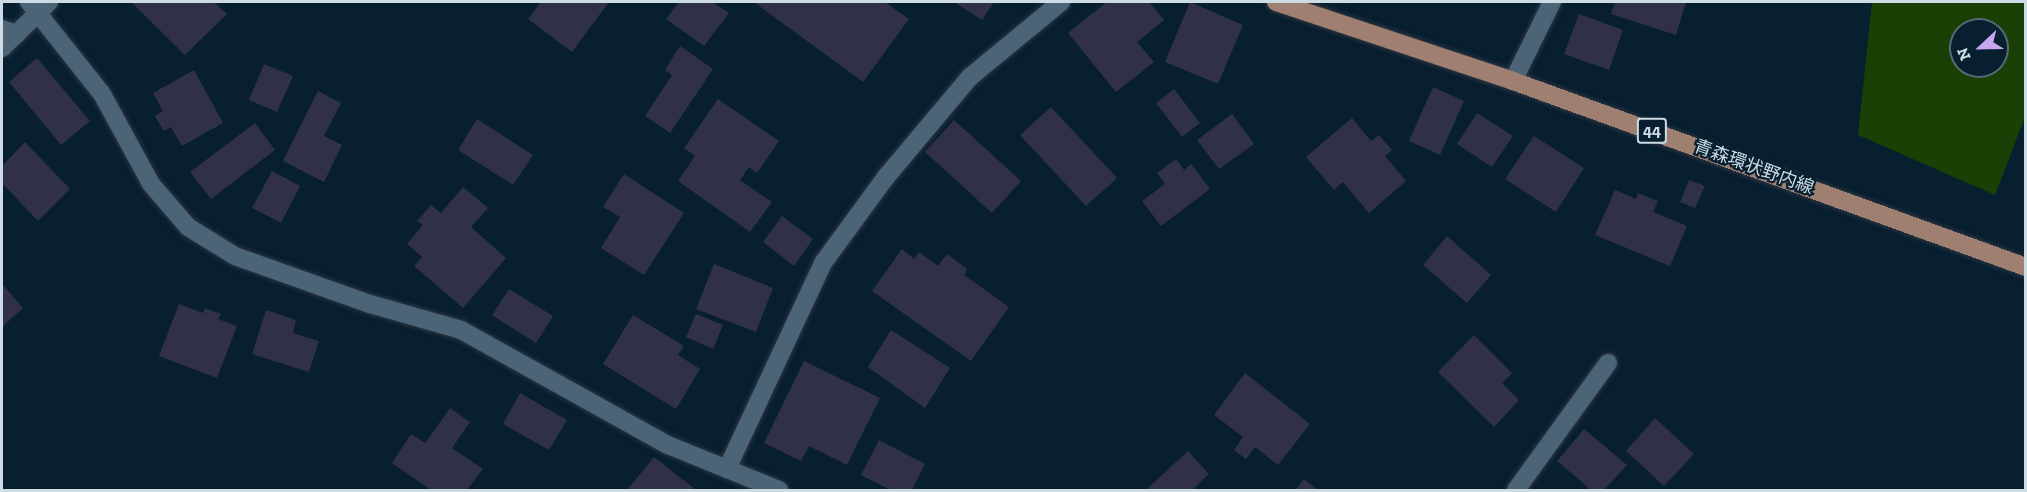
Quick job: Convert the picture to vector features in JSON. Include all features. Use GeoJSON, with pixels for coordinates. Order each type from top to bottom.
{"type":"FeatureCollection","features":[{"type":"Feature","properties":{"kind":"main road","name":"青森環状野内線"},"geometry":{"type":"LineString","coordinates":[[1276,2],[1514,81],[2025,267]]}},
{"type":"Feature","properties":{"kind":"street"},"geometry":{"type":"LineString","coordinates":[[727,470],[823,263],[886,177],[970,77],[1061,2]]}},
{"type":"Feature","properties":{"kind":"street"},"geometry":{"type":"LineString","coordinates":[[1514,81],[1552,2]]}},
{"type":"Feature","properties":{"kind":"street"},"geometry":{"type":"LineString","coordinates":[[2,48],[9,32],[39,6],[102,94],[151,184],[188,227],[235,256],[369,304],[460,330],[668,445],[727,470],[743,484],[779,490]]}},
{"type":"Feature","properties":{"kind":"street"},"geometry":{"type":"LineString","coordinates":[[1516,490],[1608,363]]}},
{"type":"Feature","properties":{"kind":"green space"},"geometry":{"type":"Polygon","coordinates":[[[1872,2],[2025,2],[2025,117],[1995,195],[1858,135],[1872,2]]]}},
{"type":"Feature","properties":{"kind":"building"},"geometry":{"type":"Polygon","coordinates":[[[131,2],[214,2],[227,14],[185,55],[131,2]]]}},
{"type":"Feature","properties":{"kind":"building"},"geometry":{"type":"Polygon","coordinates":[[[541,2],[609,2],[572,52],[528,19],[541,2]]]}},
{"type":"Feature","properties":{"kind":"building"},"geometry":{"type":"Polygon","coordinates":[[[679,2],[712,2],[729,13],[704,46],[666,19],[679,2]]]}},
{"type":"Feature","properties":{"kind":"building"},"geometry":{"type":"Polygon","coordinates":[[[885,2],[909,19],[863,82],[755,3],[885,2]]]}},
{"type":"Feature","properties":{"kind":"building"},"geometry":{"type":"Polygon","coordinates":[[[954,2],[994,2],[982,20],[954,2]]]}},
{"type":"Feature","properties":{"kind":"building"},"geometry":{"type":"Polygon","coordinates":[[[1107,2],[1149,2],[1164,20],[1137,42],[1154,62],[1116,92],[1068,33],[1107,2]]]}},
{"type":"Feature","properties":{"kind":"building"},"geometry":{"type":"Polygon","coordinates":[[[1190,2],[1243,25],[1218,84],[1165,62],[1190,2]]]}},
{"type":"Feature","properties":{"kind":"building"},"geometry":{"type":"Polygon","coordinates":[[[1615,2],[1686,2],[1676,35],[1611,14],[1615,2]]]}},
{"type":"Feature","properties":{"kind":"building"},"geometry":{"type":"Polygon","coordinates":[[[1579,14],[1623,30],[1609,70],[1564,54],[1579,14]]]}},
{"type":"Feature","properties":{"kind":"building"},"geometry":{"type":"Polygon","coordinates":[[[680,46],[713,69],[670,133],[645,116],[672,75],[665,70],[680,46]]]}},
{"type":"Feature","properties":{"kind":"building"},"geometry":{"type":"Polygon","coordinates":[[[37,58],[90,121],[61,145],[9,82],[37,58]]]}},
{"type":"Feature","properties":{"kind":"building"},"geometry":{"type":"Polygon","coordinates":[[[264,64],[293,76],[277,112],[249,100],[264,64]]]}},
{"type":"Feature","properties":{"kind":"building"},"geometry":{"type":"Polygon","coordinates":[[[194,70],[223,123],[182,146],[171,127],[164,131],[155,116],[163,111],[153,93],[194,70]]]}},
{"type":"Feature","properties":{"kind":"building"},"geometry":{"type":"Polygon","coordinates":[[[1433,87],[1464,101],[1440,155],[1409,141],[1433,87]]]}},
{"type":"Feature","properties":{"kind":"building"},"geometry":{"type":"Polygon","coordinates":[[[1174,89],[1200,123],[1182,137],[1156,103],[1174,89]]]}},
{"type":"Feature","properties":{"kind":"building"},"geometry":{"type":"Polygon","coordinates":[[[318,91],[341,103],[324,136],[342,145],[324,182],[283,161],[318,91]]]}},
{"type":"Feature","properties":{"kind":"building"},"geometry":{"type":"Polygon","coordinates":[[[718,99],[779,141],[757,173],[749,167],[740,180],[772,202],[750,232],[678,181],[695,156],[684,148],[718,99]]]}},
{"type":"Feature","properties":{"kind":"building"},"geometry":{"type":"Polygon","coordinates":[[[1051,107],[1117,178],[1086,206],[1020,135],[1051,107]]]}},
{"type":"Feature","properties":{"kind":"building"},"geometry":{"type":"Polygon","coordinates":[[[1477,113],[1513,136],[1492,167],[1457,144],[1477,113]]]}},
{"type":"Feature","properties":{"kind":"building"},"geometry":{"type":"Polygon","coordinates":[[[1232,114],[1254,144],[1219,169],[1197,140],[1232,114]]]}},
{"type":"Feature","properties":{"kind":"building"},"geometry":{"type":"Polygon","coordinates":[[[1352,118],[1371,141],[1379,135],[1392,150],[1385,156],[1406,181],[1369,213],[1343,182],[1334,190],[1306,157],[1352,118]]]}},
{"type":"Feature","properties":{"kind":"building"},"geometry":{"type":"Polygon","coordinates":[[[477,119],[533,155],[513,185],[458,150],[477,119]]]}},
{"type":"Feature","properties":{"kind":"building"},"geometry":{"type":"Polygon","coordinates":[[[954,120],[1021,181],[992,213],[925,152],[954,120]]]}},
{"type":"Feature","properties":{"kind":"building"},"geometry":{"type":"Polygon","coordinates":[[[255,123],[275,150],[211,199],[190,172],[255,123]]]}},
{"type":"Feature","properties":{"kind":"building"},"geometry":{"type":"Polygon","coordinates":[[[1534,136],[1584,168],[1556,212],[1505,179],[1534,136]]]}},
{"type":"Feature","properties":{"kind":"building"},"geometry":{"type":"Polygon","coordinates":[[[25,142],[70,189],[38,221],[2,183],[2,166],[25,142]]]}},
{"type":"Feature","properties":{"kind":"building"},"geometry":{"type":"Polygon","coordinates":[[[1176,159],[1184,170],[1191,164],[1210,189],[1161,226],[1142,201],[1165,184],[1157,173],[1176,159]]]}},
{"type":"Feature","properties":{"kind":"building"},"geometry":{"type":"Polygon","coordinates":[[[272,171],[300,186],[281,223],[252,208],[272,171]]]}},
{"type":"Feature","properties":{"kind":"building"},"geometry":{"type":"Polygon","coordinates":[[[624,174],[684,213],[644,275],[601,248],[620,217],[603,207],[624,174]]]}},
{"type":"Feature","properties":{"kind":"building"},"geometry":{"type":"Polygon","coordinates":[[[1689,180],[1705,186],[1695,208],[1680,202],[1689,180]]]}},
{"type":"Feature","properties":{"kind":"building"},"geometry":{"type":"Polygon","coordinates":[[[463,187],[488,208],[471,227],[506,258],[463,308],[414,266],[422,257],[407,244],[423,225],[417,221],[431,205],[441,213],[463,187]]]}},
{"type":"Feature","properties":{"kind":"building"},"geometry":{"type":"Polygon","coordinates":[[[1615,190],[1636,199],[1638,193],[1658,201],[1653,212],[1687,226],[1670,266],[1595,235],[1615,190]]]}},
{"type":"Feature","properties":{"kind":"building"},"geometry":{"type":"Polygon","coordinates":[[[782,216],[813,239],[794,266],[763,242],[782,216]]]}},
{"type":"Feature","properties":{"kind":"building"},"geometry":{"type":"Polygon","coordinates":[[[1447,236],[1491,275],[1467,303],[1423,265],[1447,236]]]}},
{"type":"Feature","properties":{"kind":"building"},"geometry":{"type":"Polygon","coordinates":[[[902,249],[914,259],[919,252],[938,266],[947,254],[967,269],[964,275],[1009,307],[971,361],[872,291],[902,249]]]}},
{"type":"Feature","properties":{"kind":"building"},"geometry":{"type":"Polygon","coordinates":[[[714,264],[773,288],[756,332],[696,309],[714,264]]]}},
{"type":"Feature","properties":{"kind":"building"},"geometry":{"type":"Polygon","coordinates":[[[2,284],[23,308],[2,327],[2,284]]]}},
{"type":"Feature","properties":{"kind":"building"},"geometry":{"type":"Polygon","coordinates":[[[509,289],[553,316],[536,343],[492,315],[509,289]]]}},
{"type":"Feature","properties":{"kind":"building"},"geometry":{"type":"Polygon","coordinates":[[[179,304],[203,313],[205,308],[221,314],[218,319],[237,326],[217,378],[159,356],[179,304]]]}},
{"type":"Feature","properties":{"kind":"building"},"geometry":{"type":"Polygon","coordinates":[[[266,310],[296,320],[293,333],[319,341],[309,372],[252,354],[266,310]]]}},
{"type":"Feature","properties":{"kind":"building"},"geometry":{"type":"Polygon","coordinates":[[[696,314],[723,325],[713,349],[686,337],[696,314]]]}},
{"type":"Feature","properties":{"kind":"building"},"geometry":{"type":"Polygon","coordinates":[[[633,315],[684,346],[678,355],[700,369],[676,409],[603,364],[633,315]]]}},
{"type":"Feature","properties":{"kind":"building"},"geometry":{"type":"Polygon","coordinates":[[[891,330],[950,368],[925,408],[868,367],[891,330]]]}},
{"type":"Feature","properties":{"kind":"building"},"geometry":{"type":"Polygon","coordinates":[[[1474,335],[1512,373],[1502,383],[1519,400],[1494,427],[1438,372],[1474,335]]]}},
{"type":"Feature","properties":{"kind":"building"},"geometry":{"type":"Polygon","coordinates":[[[804,361],[880,398],[847,465],[809,446],[801,461],[764,443],[804,361]]]}},
{"type":"Feature","properties":{"kind":"building"},"geometry":{"type":"Polygon","coordinates":[[[1245,373],[1310,424],[1278,465],[1255,447],[1246,459],[1234,450],[1243,437],[1214,415],[1245,373]]]}},
{"type":"Feature","properties":{"kind":"building"},"geometry":{"type":"Polygon","coordinates":[[[520,393],[567,420],[549,450],[503,424],[520,393]]]}},
{"type":"Feature","properties":{"kind":"building"},"geometry":{"type":"Polygon","coordinates":[[[450,408],[470,422],[452,448],[483,469],[467,490],[431,490],[392,463],[411,434],[425,443],[450,408]]]}},
{"type":"Feature","properties":{"kind":"building"},"geometry":{"type":"Polygon","coordinates":[[[1655,418],[1694,454],[1664,486],[1626,451],[1655,418]]]}},
{"type":"Feature","properties":{"kind":"building"},"geometry":{"type":"Polygon","coordinates":[[[1584,429],[1627,465],[1604,490],[1591,490],[1557,461],[1584,429]]]}},
{"type":"Feature","properties":{"kind":"building"},"geometry":{"type":"Polygon","coordinates":[[[879,440],[925,464],[912,490],[891,490],[861,475],[879,440]]]}},
{"type":"Feature","properties":{"kind":"building"},"geometry":{"type":"Polygon","coordinates":[[[1188,451],[1209,474],[1192,490],[1146,490],[1188,451]]]}},
{"type":"Feature","properties":{"kind":"building"},"geometry":{"type":"Polygon","coordinates":[[[654,457],[696,490],[627,490],[654,457]]]}},
{"type":"Feature","properties":{"kind":"building"},"geometry":{"type":"Polygon","coordinates":[[[1304,479],[1318,490],[1295,490],[1304,479]]]}}]}
